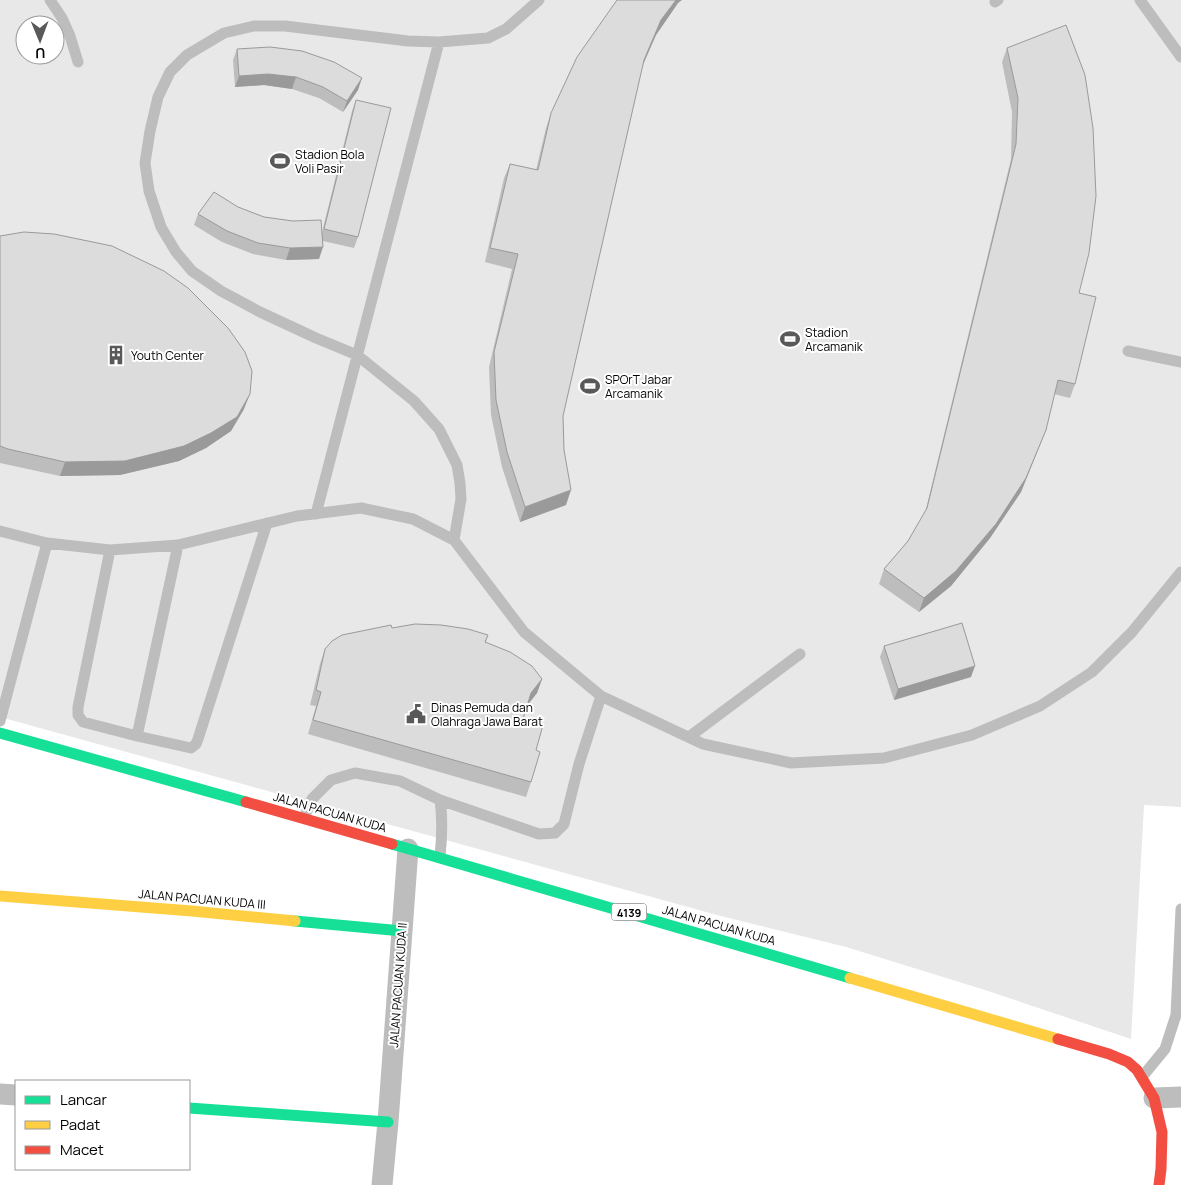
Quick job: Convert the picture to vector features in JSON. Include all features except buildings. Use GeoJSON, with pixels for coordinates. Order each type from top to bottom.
{"type":"FeatureCollection","features":[{"type":"Feature","properties":{"kind":"main road","name":"JALAN PACUAN KUDA"},"geometry":{"type":"LineString","coordinates":[[0,733],[440,857],[1109,1054],[1128,1062],[1137,1070],[1154,1098],[1162,1132],[1159,1185]]}},
{"type":"Feature","properties":{"kind":"main road","name":"JALAN PACUAN KUDA III"},"geometry":{"type":"LineString","coordinates":[[0,896],[192,911],[402,931]]}},
{"type":"Feature","properties":{"kind":"main road"},"geometry":{"type":"LineString","coordinates":[[190,1108],[388,1122]]}},
{"type":"Feature","properties":{"kind":"street","name":"JALAN PACUAN KUDA II"},"geometry":{"type":"LineString","coordinates":[[382,1185],[408,849]]}},
{"type":"Feature","properties":{"kind":"street"},"geometry":{"type":"LineString","coordinates":[[0,1094],[15,1095]]}},
{"type":"Feature","properties":{"kind":"street"},"geometry":{"type":"LineString","coordinates":[[1154,1098],[1181,1097]]}},
{"type":"Feature","properties":{"kind":"lane"},"geometry":{"type":"LineString","coordinates":[[50,0],[62,18],[78,62]]}},
{"type":"Feature","properties":{"kind":"lane"},"geometry":{"type":"LineString","coordinates":[[454,540],[460,498],[460,482],[457,465],[439,429],[414,401],[357,355],[308,335],[260,312],[221,291],[192,271],[176,252],[161,227],[149,191],[145,163],[150,131],[158,97],[170,72],[187,55],[224,32],[254,26],[286,26],[408,41],[439,42],[488,38],[506,29],[539,0]]}},
{"type":"Feature","properties":{"kind":"lane"},"geometry":{"type":"LineString","coordinates":[[1140,0],[1181,57]]}},
{"type":"Feature","properties":{"kind":"lane"},"geometry":{"type":"LineString","coordinates":[[316,514],[439,42]]}},
{"type":"Feature","properties":{"kind":"lane"},"geometry":{"type":"LineString","coordinates":[[1128,351],[1181,362]]}},
{"type":"Feature","properties":{"kind":"lane"},"geometry":{"type":"LineString","coordinates":[[1,535],[47,543],[110,550],[178,545],[298,516],[361,508],[413,519],[454,540],[524,632],[601,696],[703,744],[791,763],[884,758],[972,735],[1040,706],[1092,672],[1132,632],[1181,572]]}},
{"type":"Feature","properties":{"kind":"lane"},"geometry":{"type":"LineString","coordinates":[[110,550],[77,712],[84,722],[191,748],[196,744],[267,523]]}},
{"type":"Feature","properties":{"kind":"lane"},"geometry":{"type":"LineString","coordinates":[[0,721],[47,543]]}},
{"type":"Feature","properties":{"kind":"lane"},"geometry":{"type":"LineString","coordinates":[[137,736],[178,545]]}},
{"type":"Feature","properties":{"kind":"lane"},"geometry":{"type":"LineString","coordinates":[[689,737],[800,654]]}},
{"type":"Feature","properties":{"kind":"lane"},"geometry":{"type":"LineString","coordinates":[[304,818],[312,799],[331,780],[355,773],[400,781],[440,800],[539,834],[555,834],[564,824],[579,764],[601,696]]}},
{"type":"Feature","properties":{"kind":"lane"},"geometry":{"type":"LineString","coordinates":[[440,800],[443,816],[440,857]]}},
{"type":"Feature","properties":{"kind":"lane"},"geometry":{"type":"LineString","coordinates":[[1142,1076],[1165,1049],[1176,1015],[1181,909]]}},
{"type":"Feature","properties":{"kind":"shaded area","name":"SPOrT Jabar Arcamanik"},"geometry":{"type":"Polygon","coordinates":[[[0,0],[1181,0],[1181,807],[1144,805],[1131,1039],[985,990],[846,947],[717,915],[0,717],[0,0]]]}},
{"type":"Feature","properties":{"kind":"traffic: fast"},"geometry":{"type":"LineString","coordinates":[[0,733],[246,802]]}},
{"type":"Feature","properties":{"kind":"traffic: fast"},"geometry":{"type":"LineString","coordinates":[[392,844],[850,978]]}},
{"type":"Feature","properties":{"kind":"traffic: fast"},"geometry":{"type":"LineString","coordinates":[[295,921],[402,931]]}},
{"type":"Feature","properties":{"kind":"traffic: fast"},"geometry":{"type":"LineString","coordinates":[[190,1108],[388,1122]]}},
{"type":"Feature","properties":{"kind":"traffic: slow"},"geometry":{"type":"LineString","coordinates":[[0,896],[295,921]]}},
{"type":"Feature","properties":{"kind":"traffic: slow"},"geometry":{"type":"LineString","coordinates":[[850,978],[1058,1039]]}},
{"type":"Feature","properties":{"kind":"traffic: jam"},"geometry":{"type":"LineString","coordinates":[[246,802],[392,844]]}},
{"type":"Feature","properties":{"kind":"traffic: jam"},"geometry":{"type":"LineString","coordinates":[[1058,1039],[1109,1054],[1128,1062],[1137,1070],[1154,1098],[1162,1132],[1159,1185]]}},
{"type":"Feature","properties":{"kind":"place","name":"Stadion Bola Voli Pasir"},"geometry":{"type":"Point","coordinates":[280,161]}},
{"type":"Feature","properties":{"kind":"place","name":"Stadion Arcamanik"},"geometry":{"type":"Point","coordinates":[790,339]}},
{"type":"Feature","properties":{"kind":"place","name":"Youth Center"},"geometry":{"type":"Point","coordinates":[116,355]}},
{"type":"Feature","properties":{"kind":"place","name":"SPOrT Jabar Arcamanik"},"geometry":{"type":"Point","coordinates":[590,386]}},
{"type":"Feature","properties":{"kind":"place","name":"Dinas Pemuda dan Olahraga Jawa Barat"},"geometry":{"type":"Point","coordinates":[416,714]}}]}
